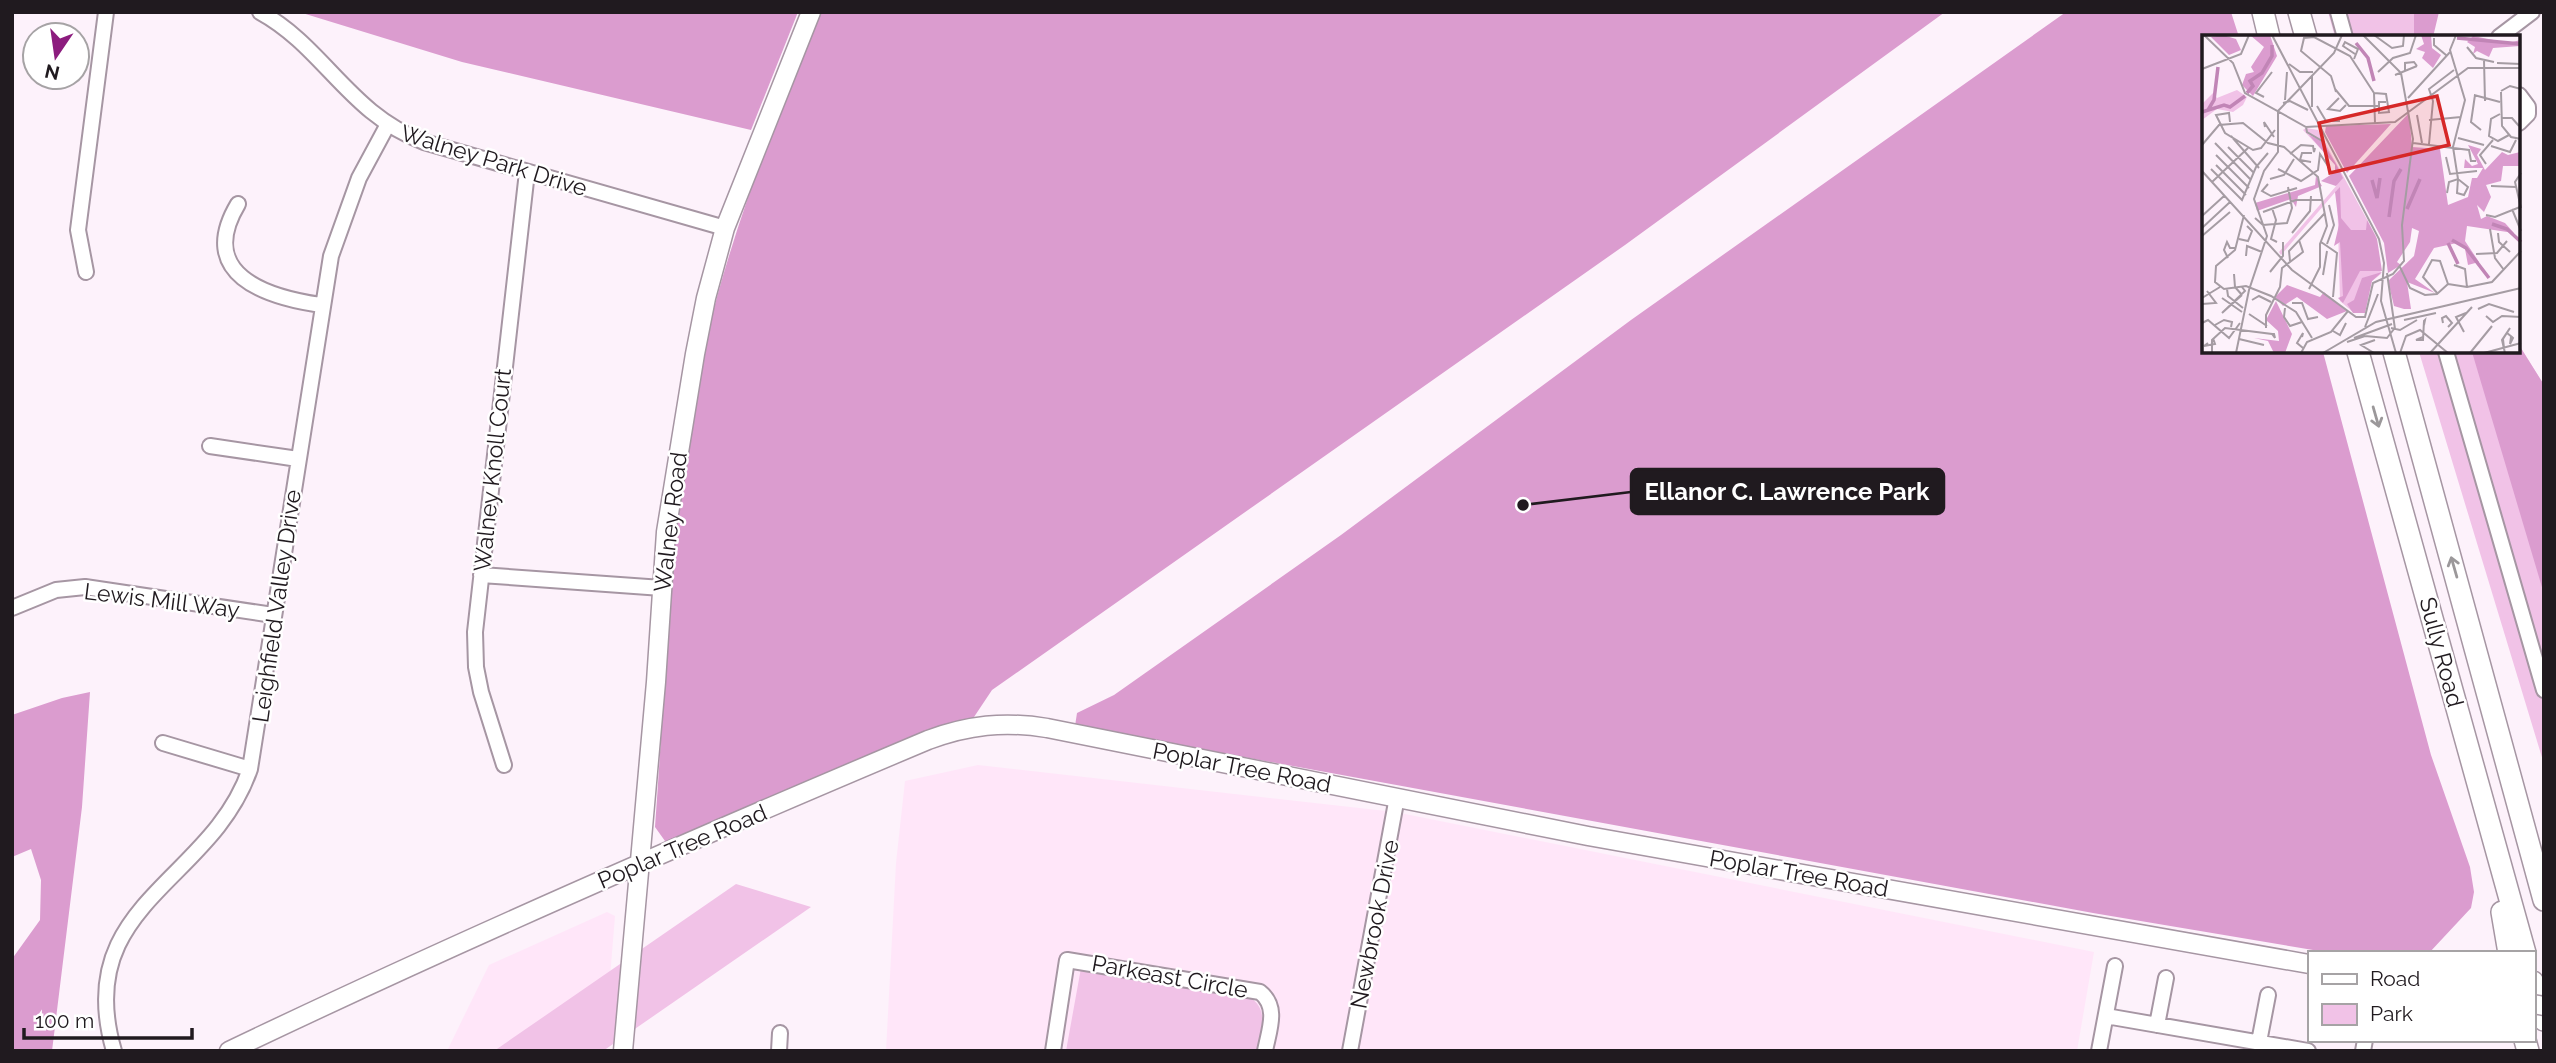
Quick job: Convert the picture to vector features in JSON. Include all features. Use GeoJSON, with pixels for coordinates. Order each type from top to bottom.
{"type":"FeatureCollection","features":[{"type":"Feature","properties":{"kind":"highway"},"geometry":{"type":"LineString","coordinates":[[2263,12],[2269,35]]}},
{"type":"Feature","properties":{"kind":"highway"},"geometry":{"type":"LineString","coordinates":[[2299,12],[2305,35]]}},
{"type":"Feature","properties":{"kind":"highway","name":"Sully Road"},"geometry":{"type":"LineString","coordinates":[[2359,354],[2524,951]]}},
{"type":"Feature","properties":{"kind":"highway","name":"Sully Road"},"geometry":{"type":"LineString","coordinates":[[2395,354],[2544,900]]}},
{"type":"Feature","properties":{"kind":"highway"},"geometry":{"type":"LineString","coordinates":[[2473,633],[2544,849]]}},
{"type":"Feature","properties":{"kind":"highway"},"geometry":{"type":"LineString","coordinates":[[2461,719],[2509,951]]}},
{"type":"Feature","properties":{"kind":"highway"},"geometry":{"type":"LineString","coordinates":[[2535,989],[2544,1020]]}},
{"type":"Feature","properties":{"kind":"main road","name":"Walney Road"},"geometry":{"type":"LineString","coordinates":[[623,1051],[670,494],[706,298],[725,228],[811,12]]}},
{"type":"Feature","properties":{"kind":"main road","name":"Poplar Tree Road"},"geometry":{"type":"LineString","coordinates":[[229,1051],[639,862],[718,831],[928,740],[990,723],[1047,728],[1588,836],[2308,964]]}},
{"type":"Feature","properties":{"kind":"street"},"geometry":{"type":"LineString","coordinates":[[86,272],[78,230],[106,12]]}},
{"type":"Feature","properties":{"kind":"street","name":"Walney Park Drive"},"geometry":{"type":"LineString","coordinates":[[260,12],[293,36],[355,100],[387,126],[424,142],[725,228]]}},
{"type":"Feature","properties":{"kind":"street"},"geometry":{"type":"LineString","coordinates":[[2338,12],[2344,35]]}},
{"type":"Feature","properties":{"kind":"street"},"geometry":{"type":"LineString","coordinates":[[2502,35],[2532,12]]}},
{"type":"Feature","properties":{"kind":"street"},"geometry":{"type":"LineString","coordinates":[[2521,97],[2528,107],[2528,114],[2521,121]]}},
{"type":"Feature","properties":{"kind":"street","name":"Leighfield Valley Drive"},"geometry":{"type":"LineString","coordinates":[[114,1051],[107,1026],[106,992],[111,963],[122,935],[153,892],[220,827],[237,802],[250,769],[321,305],[331,256],[344,212],[387,126]]}},
{"type":"Feature","properties":{"kind":"street","name":"Walney Knoll Court"},"geometry":{"type":"LineString","coordinates":[[504,765],[476,667],[475,632],[527,172]]}},
{"type":"Feature","properties":{"kind":"street"},"geometry":{"type":"LineString","coordinates":[[238,204],[225,225],[224,242],[232,264],[241,276],[271,296],[321,305]]}},
{"type":"Feature","properties":{"kind":"street"},"geometry":{"type":"LineString","coordinates":[[2447,354],[2544,690]]}},
{"type":"Feature","properties":{"kind":"street"},"geometry":{"type":"LineString","coordinates":[[211,446],[298,459]]}},
{"type":"Feature","properties":{"kind":"street"},"geometry":{"type":"LineString","coordinates":[[481,575],[662,588]]}},
{"type":"Feature","properties":{"kind":"street","name":"Lewis Mill Way"},"geometry":{"type":"LineString","coordinates":[[12,608],[56,590],[85,587],[273,615]]}},
{"type":"Feature","properties":{"kind":"street"},"geometry":{"type":"LineString","coordinates":[[163,743],[250,769]]}},
{"type":"Feature","properties":{"kind":"street","name":"Newbrook Drive"},"geometry":{"type":"LineString","coordinates":[[1350,1051],[1397,797]]}},
{"type":"Feature","properties":{"kind":"street","name":"Parkeast Circle"},"geometry":{"type":"LineString","coordinates":[[1053,1051],[1067,960],[1260,992],[1269,999],[1272,1009],[1265,1051]]}},
{"type":"Feature","properties":{"kind":"street"},"geometry":{"type":"LineString","coordinates":[[2099,1051],[2115,966]]}},
{"type":"Feature","properties":{"kind":"street"},"geometry":{"type":"LineString","coordinates":[[2157,1025],[2166,978]]}},
{"type":"Feature","properties":{"kind":"street"},"geometry":{"type":"LineString","coordinates":[[2259,1042],[2268,995]]}},
{"type":"Feature","properties":{"kind":"street"},"geometry":{"type":"LineString","coordinates":[[2106,1016],[2308,1051]]}},
{"type":"Feature","properties":{"kind":"street"},"geometry":{"type":"LineString","coordinates":[[779,1051],[780,1033]]}},
{"type":"Feature","properties":{"kind":"shaded area"},"geometry":{"type":"Polygon","coordinates":[[[299,12],[798,12],[751,130],[462,62],[299,12]]]}},
{"type":"Feature","properties":{"kind":"shaded area"},"geometry":{"type":"Polygon","coordinates":[[[818,12],[1945,12],[1625,245],[992,690],[970,723],[678,842],[665,841],[655,827],[668,623],[690,421],[726,264],[760,162],[818,12]]]}},
{"type":"Feature","properties":{"kind":"shaded area"},"geometry":{"type":"Polygon","coordinates":[[[2066,12],[2231,12],[2238,35],[2202,35],[2202,354],[2324,354],[2431,755],[2470,867],[2474,892],[2471,908],[2431,951],[2319,951],[2093,913],[1075,726],[1077,713],[1114,695],[1341,535],[1631,320],[2066,12]]]}},
{"type":"Feature","properties":{"kind":"shaded area"},"geometry":{"type":"Polygon","coordinates":[[[2414,12],[2439,12],[2433,35],[2414,35],[2414,12]]]}},
{"type":"Feature","properties":{"kind":"shaded area"},"geometry":{"type":"Polygon","coordinates":[[[2521,348],[2544,385],[2544,594],[2473,354],[2521,354],[2521,348]]]}},
{"type":"Feature","properties":{"kind":"shaded area"},"geometry":{"type":"Polygon","coordinates":[[[90,692],[82,807],[52,1051],[12,1051],[12,959],[40,920],[41,880],[31,849],[12,857],[12,715],[62,698],[90,692]]]}},
{"type":"Feature","properties":{"kind":"shaded area"},"geometry":{"type":"Polygon","coordinates":[[[978,765],[1395,812],[2094,952],[2077,1051],[886,1051],[896,863],[905,781],[978,765]]]}},
{"type":"Feature","properties":{"kind":"shaded area"},"geometry":{"type":"Polygon","coordinates":[[[607,912],[615,916],[604,1051],[447,1051],[489,965],[607,912]]]}},
{"type":"Feature","properties":{"kind":"green space"},"geometry":{"type":"Polygon","coordinates":[[[2328,12],[2429,12],[2425,35],[2334,35],[2328,12]]]}},
{"type":"Feature","properties":{"kind":"green space"},"geometry":{"type":"Polygon","coordinates":[[[2521,348],[2544,385],[2544,764],[2420,354],[2521,354],[2521,348]]]}},
{"type":"Feature","properties":{"kind":"green space"},"geometry":{"type":"Polygon","coordinates":[[[736,884],[811,907],[603,1051],[494,1051],[736,884]]]}},
{"type":"Feature","properties":{"kind":"green space"},"geometry":{"type":"Polygon","coordinates":[[[1081,968],[1249,997],[1256,1002],[1262,1014],[1258,1051],[1066,1051],[1081,968]]]}},
{"type":"Feature","properties":{"kind":"place","name":"Ellanor C. Lawrence Park"},"geometry":{"type":"Point","coordinates":[1523,505]}}]}
